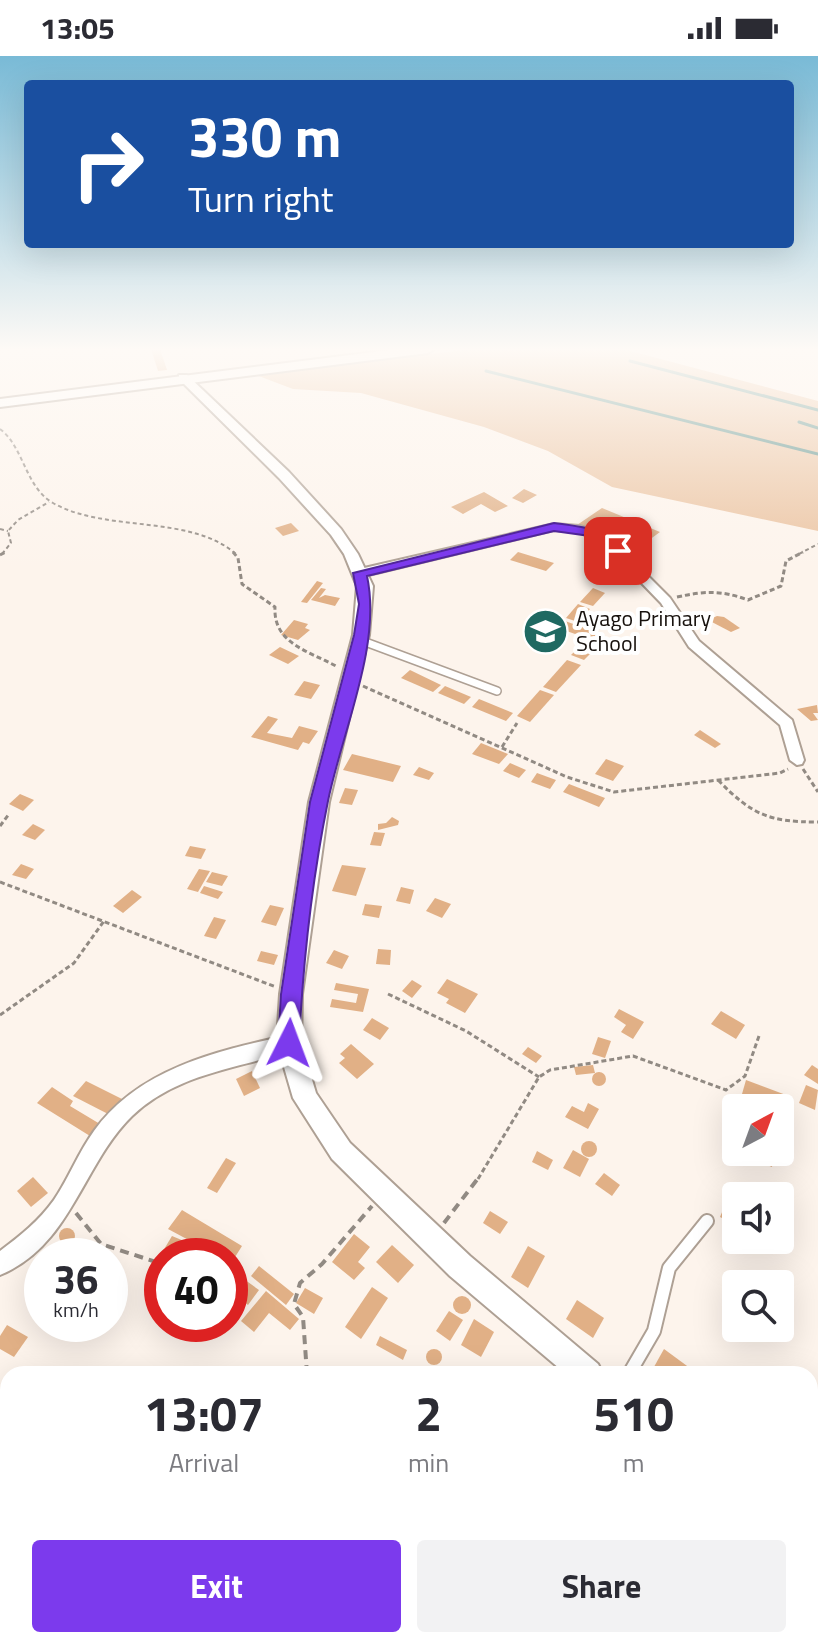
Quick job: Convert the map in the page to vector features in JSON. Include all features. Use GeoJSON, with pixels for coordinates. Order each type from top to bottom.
{"type":"FeatureCollection","features":[{"type":"Feature","properties":{"kind":"street"},"geometry":{"type":"LineString","coordinates":[[231,423],[336,532],[360,573],[366,604],[360,640],[319,802],[291,994],[289,1043],[305,1098],[341,1151],[432,1239],[579,1366]]}},
{"type":"Feature","properties":{"kind":"street"},"geometry":{"type":"LineString","coordinates":[[360,573],[564,527],[604,538],[666,601],[694,644],[787,723],[797,760]]}},
{"type":"Feature","properties":{"kind":"street"},"geometry":{"type":"LineString","coordinates":[[0,1264],[35,1239],[65,1199],[108,1128],[128,1107],[159,1086],[207,1062],[289,1043]]}},
{"type":"Feature","properties":{"kind":"lane"},"geometry":{"type":"LineString","coordinates":[[360,640],[497,691]]}},
{"type":"Feature","properties":{"kind":"lane"},"geometry":{"type":"LineString","coordinates":[[634,1366],[654,1331],[669,1268],[707,1221]]}},
{"type":"Feature","properties":{"kind":"path"},"geometry":{"type":"LineString","coordinates":[[0,429],[8,435],[40,492],[50,502],[63,509],[222,542],[239,556],[242,584],[275,607],[274,623],[281,637],[351,676],[501,748],[567,777],[614,792],[780,773],[797,760],[818,792]]}},
{"type":"Feature","properties":{"kind":"path"},"geometry":{"type":"LineString","coordinates":[[8,531],[18,520],[50,502]]}},
{"type":"Feature","properties":{"kind":"path"},"geometry":{"type":"LineString","coordinates":[[0,529],[8,531]]}},
{"type":"Feature","properties":{"kind":"path"},"geometry":{"type":"LineString","coordinates":[[0,555],[11,543],[8,531]]}},
{"type":"Feature","properties":{"kind":"path"},"geometry":{"type":"LineString","coordinates":[[666,601],[686,593],[707,590],[723,591],[748,600],[769,593],[781,586],[786,561],[818,544]]}},
{"type":"Feature","properties":{"kind":"path"},"geometry":{"type":"LineString","coordinates":[[501,748],[517,723]]}},
{"type":"Feature","properties":{"kind":"path"},"geometry":{"type":"LineString","coordinates":[[718,780],[739,802],[762,818],[818,822]]}},
{"type":"Feature","properties":{"kind":"path"},"geometry":{"type":"LineString","coordinates":[[0,826],[9,814]]}},
{"type":"Feature","properties":{"kind":"path"},"geometry":{"type":"LineString","coordinates":[[0,882],[291,994]]}},
{"type":"Feature","properties":{"kind":"path"},"geometry":{"type":"LineString","coordinates":[[0,1015],[74,963],[104,921]]}},
{"type":"Feature","properties":{"kind":"path"},"geometry":{"type":"LineString","coordinates":[[388,994],[425,1010],[520,1062],[539,1077]]}},
{"type":"Feature","properties":{"kind":"path"},"geometry":{"type":"LineString","coordinates":[[432,1239],[475,1184],[539,1077],[550,1070],[633,1056],[726,1090],[743,1083],[759,1036]]}},
{"type":"Feature","properties":{"kind":"path"},"geometry":{"type":"LineString","coordinates":[[306,1366],[303,1317],[294,1304],[300,1283],[322,1264],[384,1192]]}},
{"type":"Feature","properties":{"kind":"path"},"geometry":{"type":"LineString","coordinates":[[65,1199],[101,1244],[144,1258]]}},
{"type":"Feature","properties":{"kind":"shaded area"},"geometry":{"type":"Polygon","coordinates":[[[470,423],[818,423],[818,531],[612,487],[548,451],[470,423]]]}},
{"type":"Feature","properties":{"kind":"building"},"geometry":{"type":"Polygon","coordinates":[[[524,489],[537,495],[523,503],[512,498],[524,489]]]}},
{"type":"Feature","properties":{"kind":"building"},"geometry":{"type":"Polygon","coordinates":[[[484,492],[508,506],[495,512],[481,504],[463,514],[451,507],[484,492]]]}},
{"type":"Feature","properties":{"kind":"building"},"geometry":{"type":"Polygon","coordinates":[[[602,508],[660,532],[637,549],[625,544],[640,533],[605,518],[588,529],[577,525],[602,508]]]}},
{"type":"Feature","properties":{"kind":"building"},"geometry":{"type":"Polygon","coordinates":[[[291,523],[299,531],[283,536],[275,528],[291,523]]]}},
{"type":"Feature","properties":{"kind":"building"},"geometry":{"type":"Polygon","coordinates":[[[518,552],[554,563],[546,571],[510,560],[518,552]]]}},
{"type":"Feature","properties":{"kind":"building"},"geometry":{"type":"Polygon","coordinates":[[[317,581],[323,583],[307,603],[301,602],[317,581]]]}},
{"type":"Feature","properties":{"kind":"building"},"geometry":{"type":"Polygon","coordinates":[[[321,588],[326,589],[319,598],[325,595],[340,598],[335,606],[311,600],[321,588]]]}},
{"type":"Feature","properties":{"kind":"building"},"geometry":{"type":"Polygon","coordinates":[[[593,588],[605,593],[593,606],[580,602],[593,588]]]}},
{"type":"Feature","properties":{"kind":"building"},"geometry":{"type":"Polygon","coordinates":[[[578,604],[590,609],[578,622],[566,618],[578,604]]]}},
{"type":"Feature","properties":{"kind":"building"},"geometry":{"type":"Polygon","coordinates":[[[717,616],[740,628],[731,632],[708,620],[717,616]]]}},
{"type":"Feature","properties":{"kind":"building"},"geometry":{"type":"Polygon","coordinates":[[[294,620],[308,624],[305,628],[310,630],[298,640],[281,635],[294,620]]]}},
{"type":"Feature","properties":{"kind":"building"},"geometry":{"type":"Polygon","coordinates":[[[565,621],[604,635],[598,642],[558,628],[565,621]]]}},
{"type":"Feature","properties":{"kind":"building"},"geometry":{"type":"Polygon","coordinates":[[[585,641],[598,646],[584,660],[571,655],[585,641]]]}},
{"type":"Feature","properties":{"kind":"building"},"geometry":{"type":"Polygon","coordinates":[[[280,647],[299,656],[288,664],[269,655],[280,647]]]}},
{"type":"Feature","properties":{"kind":"building"},"geometry":{"type":"Polygon","coordinates":[[[567,660],[581,665],[556,692],[543,687],[567,660]]]}},
{"type":"Feature","properties":{"kind":"building"},"geometry":{"type":"Polygon","coordinates":[[[410,670],[441,685],[433,692],[401,678],[410,670]]]}},
{"type":"Feature","properties":{"kind":"building"},"geometry":{"type":"Polygon","coordinates":[[[304,681],[320,685],[311,699],[294,695],[304,681]]]}},
{"type":"Feature","properties":{"kind":"building"},"geometry":{"type":"Polygon","coordinates":[[[445,686],[471,697],[464,704],[438,693],[445,686]]]}},
{"type":"Feature","properties":{"kind":"building"},"geometry":{"type":"Polygon","coordinates":[[[540,690],[554,695],[530,722],[517,716],[540,690]]]}},
{"type":"Feature","properties":{"kind":"building"},"geometry":{"type":"Polygon","coordinates":[[[479,699],[513,713],[506,721],[472,707],[479,699]]]}},
{"type":"Feature","properties":{"kind":"building"},"geometry":{"type":"Polygon","coordinates":[[[817,705],[818,713],[813,713],[818,720],[811,721],[797,709],[817,705]]]}},
{"type":"Feature","properties":{"kind":"building"},"geometry":{"type":"Polygon","coordinates":[[[268,716],[278,719],[267,733],[292,738],[299,726],[318,731],[309,744],[303,742],[298,750],[251,737],[268,716]]]}},
{"type":"Feature","properties":{"kind":"building"},"geometry":{"type":"Polygon","coordinates":[[[700,730],[721,744],[715,748],[694,735],[700,730]]]}},
{"type":"Feature","properties":{"kind":"building"},"geometry":{"type":"Polygon","coordinates":[[[481,743],[508,754],[499,764],[472,754],[481,743]]]}},
{"type":"Feature","properties":{"kind":"building"},"geometry":{"type":"Polygon","coordinates":[[[352,754],[401,766],[393,782],[343,770],[352,754]]]}},
{"type":"Feature","properties":{"kind":"building"},"geometry":{"type":"Polygon","coordinates":[[[606,759],[624,766],[613,781],[595,774],[606,759]]]}},
{"type":"Feature","properties":{"kind":"building"},"geometry":{"type":"Polygon","coordinates":[[[510,763],[526,770],[519,778],[503,771],[510,763]]]}},
{"type":"Feature","properties":{"kind":"building"},"geometry":{"type":"Polygon","coordinates":[[[419,767],[434,773],[429,780],[413,775],[419,767]]]}},
{"type":"Feature","properties":{"kind":"building"},"geometry":{"type":"Polygon","coordinates":[[[537,773],[556,780],[550,789],[531,782],[537,773]]]}},
{"type":"Feature","properties":{"kind":"building"},"geometry":{"type":"Polygon","coordinates":[[[569,784],[605,798],[599,807],[563,792],[569,784]]]}},
{"type":"Feature","properties":{"kind":"building"},"geometry":{"type":"Polygon","coordinates":[[[345,788],[358,790],[352,805],[339,803],[345,788]]]}},
{"type":"Feature","properties":{"kind":"building"},"geometry":{"type":"Polygon","coordinates":[[[20,794],[34,800],[23,811],[9,804],[20,794]]]}},
{"type":"Feature","properties":{"kind":"building"},"geometry":{"type":"Polygon","coordinates":[[[392,817],[399,821],[398,825],[378,830],[378,824],[386,823],[392,817]]]}},
{"type":"Feature","properties":{"kind":"building"},"geometry":{"type":"Polygon","coordinates":[[[33,824],[45,830],[35,840],[22,835],[33,824]]]}},
{"type":"Feature","properties":{"kind":"building"},"geometry":{"type":"Polygon","coordinates":[[[374,832],[385,833],[381,846],[370,845],[374,832]]]}},
{"type":"Feature","properties":{"kind":"building"},"geometry":{"type":"Polygon","coordinates":[[[190,846],[206,849],[201,859],[185,856],[190,846]]]}},
{"type":"Feature","properties":{"kind":"building"},"geometry":{"type":"Polygon","coordinates":[[[21,864],[34,869],[26,879],[12,875],[21,864]]]}},
{"type":"Feature","properties":{"kind":"building"},"geometry":{"type":"Polygon","coordinates":[[[342,865],[366,868],[356,896],[332,891],[342,865]]]}},
{"type":"Feature","properties":{"kind":"building"},"geometry":{"type":"Polygon","coordinates":[[[199,869],[210,871],[198,892],[187,889],[199,869]]]}},
{"type":"Feature","properties":{"kind":"building"},"geometry":{"type":"Polygon","coordinates":[[[212,872],[228,876],[222,886],[206,882],[212,872]]]}},
{"type":"Feature","properties":{"kind":"building"},"geometry":{"type":"Polygon","coordinates":[[[204,886],[223,892],[218,899],[200,893],[204,886]]]}},
{"type":"Feature","properties":{"kind":"building"},"geometry":{"type":"Polygon","coordinates":[[[401,887],[414,890],[410,904],[396,901],[401,887]]]}},
{"type":"Feature","properties":{"kind":"building"},"geometry":{"type":"Polygon","coordinates":[[[132,890],[142,897],[123,913],[113,906],[132,890]]]}},
{"type":"Feature","properties":{"kind":"building"},"geometry":{"type":"Polygon","coordinates":[[[435,898],[451,904],[442,918],[426,911],[435,898]]]}},
{"type":"Feature","properties":{"kind":"building"},"geometry":{"type":"Polygon","coordinates":[[[365,904],[382,906],[379,918],[362,915],[365,904]]]}},
{"type":"Feature","properties":{"kind":"building"},"geometry":{"type":"Polygon","coordinates":[[[270,905],[284,908],[276,926],[261,922],[270,905]]]}},
{"type":"Feature","properties":{"kind":"building"},"geometry":{"type":"Polygon","coordinates":[[[214,917],[226,920],[216,939],[204,936],[214,917]]]}},
{"type":"Feature","properties":{"kind":"building"},"geometry":{"type":"Polygon","coordinates":[[[378,949],[391,950],[390,965],[376,964],[378,949]]]}},
{"type":"Feature","properties":{"kind":"building"},"geometry":{"type":"Polygon","coordinates":[[[334,950],[349,956],[342,969],[326,963],[334,950]]]}},
{"type":"Feature","properties":{"kind":"building"},"geometry":{"type":"Polygon","coordinates":[[[261,951],[278,955],[274,965],[257,961],[261,951]]]}},
{"type":"Feature","properties":{"kind":"building"},"geometry":{"type":"Polygon","coordinates":[[[447,979],[478,994],[465,1013],[446,1003],[449,999],[437,993],[447,979]]]}},
{"type":"Feature","properties":{"kind":"building"},"geometry":{"type":"Polygon","coordinates":[[[412,980],[422,986],[412,998],[402,991],[412,980]]]}},
{"type":"Feature","properties":{"kind":"building"},"geometry":{"type":"Polygon","coordinates":[[[336,983],[369,989],[363,1012],[330,1007],[332,999],[356,1003],[358,994],[334,990],[336,983]]]}},
{"type":"Feature","properties":{"kind":"building"},"geometry":{"type":"Polygon","coordinates":[[[619,1009],[644,1022],[633,1039],[621,1032],[626,1025],[614,1017],[619,1009]]]}},
{"type":"Feature","properties":{"kind":"building"},"geometry":{"type":"Polygon","coordinates":[[[721,1011],[745,1025],[736,1039],[711,1024],[721,1011]]]}},
{"type":"Feature","properties":{"kind":"building"},"geometry":{"type":"Polygon","coordinates":[[[372,1018],[389,1028],[380,1040],[363,1030],[372,1018]]]}},
{"type":"Feature","properties":{"kind":"building"},"geometry":{"type":"Polygon","coordinates":[[[598,1037],[611,1041],[605,1058],[592,1054],[598,1037]]]}},
{"type":"Feature","properties":{"kind":"building"},"geometry":{"type":"Polygon","coordinates":[[[351,1044],[374,1064],[357,1079],[339,1063],[345,1058],[340,1054],[351,1044]]]}},
{"type":"Feature","properties":{"kind":"building"},"geometry":{"type":"Polygon","coordinates":[[[528,1047],[542,1056],[536,1063],[522,1054],[528,1047]]]}},
{"type":"Feature","properties":{"kind":"building"},"geometry":{"type":"Polygon","coordinates":[[[593,1065],[595,1073],[576,1075],[574,1067],[593,1065]]]}},
{"type":"Feature","properties":{"kind":"building"},"geometry":{"type":"Polygon","coordinates":[[[812,1065],[818,1069],[818,1084],[804,1075],[812,1065]]]}},
{"type":"Feature","properties":{"kind":"building"},"geometry":{"type":"Polygon","coordinates":[[[252,1071],[260,1088],[244,1096],[236,1079],[252,1071]]]}},
{"type":"Feature","properties":{"kind":"building"},"geometry":{"type":"Polygon","coordinates":[[[599,1072],[606,1079],[599,1086],[592,1079],[599,1072]]]}},
{"type":"Feature","properties":{"kind":"building"},"geometry":{"type":"Polygon","coordinates":[[[746,1080],[783,1094],[742,1094],[746,1080]]]}},
{"type":"Feature","properties":{"kind":"building"},"geometry":{"type":"Polygon","coordinates":[[[86,1081],[122,1099],[110,1115],[73,1096],[86,1081]]]}},
{"type":"Feature","properties":{"kind":"building"},"geometry":{"type":"Polygon","coordinates":[[[806,1085],[818,1090],[815,1110],[799,1103],[806,1085]]]}},
{"type":"Feature","properties":{"kind":"building"},"geometry":{"type":"Polygon","coordinates":[[[52,1087],[73,1101],[70,1106],[100,1124],[90,1136],[37,1103],[52,1087]]]}},
{"type":"Feature","properties":{"kind":"building"},"geometry":{"type":"Polygon","coordinates":[[[588,1103],[599,1109],[588,1129],[565,1117],[572,1106],[584,1112],[588,1103]]]}},
{"type":"Feature","properties":{"kind":"building"},"geometry":{"type":"Polygon","coordinates":[[[589,1141],[597,1149],[589,1157],[581,1149],[589,1141]]]}},
{"type":"Feature","properties":{"kind":"building"},"geometry":{"type":"Polygon","coordinates":[[[573,1150],[589,1159],[580,1177],[563,1168],[573,1150]]]}},
{"type":"Feature","properties":{"kind":"building"},"geometry":{"type":"Polygon","coordinates":[[[537,1151],[553,1160],[548,1170],[532,1162],[537,1151]]]}},
{"type":"Feature","properties":{"kind":"building"},"geometry":{"type":"Polygon","coordinates":[[[226,1158],[236,1163],[217,1193],[207,1188],[226,1158]]]}},
{"type":"Feature","properties":{"kind":"building"},"geometry":{"type":"Polygon","coordinates":[[[604,1173],[620,1185],[612,1196],[595,1184],[604,1173]]]}},
{"type":"Feature","properties":{"kind":"building"},"geometry":{"type":"Polygon","coordinates":[[[33,1177],[48,1193],[31,1207],[17,1191],[33,1177]]]}},
{"type":"Feature","properties":{"kind":"building"},"geometry":{"type":"Polygon","coordinates":[[[182,1210],[229,1238],[185,1238],[168,1229],[182,1210]]]}},
{"type":"Feature","properties":{"kind":"building"},"geometry":{"type":"Polygon","coordinates":[[[490,1211],[508,1222],[500,1234],[483,1223],[490,1211]]]}},
{"type":"Feature","properties":{"kind":"building"},"geometry":{"type":"Polygon","coordinates":[[[64,1228],[70,1228],[75,1238],[59,1238],[64,1228]]]}},
{"type":"Feature","properties":{"kind":"building"},"geometry":{"type":"Polygon","coordinates":[[[354,1234],[370,1247],[358,1262],[365,1268],[354,1280],[332,1262],[354,1234]]]}},
{"type":"Feature","properties":{"kind":"building"},"geometry":{"type":"Polygon","coordinates":[[[392,1245],[414,1265],[398,1283],[376,1262],[392,1245]]]}},
{"type":"Feature","properties":{"kind":"building"},"geometry":{"type":"Polygon","coordinates":[[[528,1246],[545,1256],[528,1288],[511,1277],[528,1246]]]}},
{"type":"Feature","properties":{"kind":"building"},"geometry":{"type":"Polygon","coordinates":[[[259,1266],[294,1294],[286,1305],[251,1276],[259,1266]]]}},
{"type":"Feature","properties":{"kind":"building"},"geometry":{"type":"Polygon","coordinates":[[[248,1282],[259,1290],[248,1305],[248,1282]]]}},
{"type":"Feature","properties":{"kind":"building"},"geometry":{"type":"Polygon","coordinates":[[[372,1287],[388,1298],[361,1339],[345,1327],[372,1287]]]}},
{"type":"Feature","properties":{"kind":"building"},"geometry":{"type":"Polygon","coordinates":[[[305,1288],[323,1298],[314,1314],[296,1303],[305,1288]]]}},
{"type":"Feature","properties":{"kind":"building"},"geometry":{"type":"Polygon","coordinates":[[[266,1291],[299,1319],[290,1330],[269,1313],[254,1332],[248,1327],[248,1313],[266,1291]]]}},
{"type":"Feature","properties":{"kind":"building"},"geometry":{"type":"Polygon","coordinates":[[[462,1296],[471,1305],[462,1314],[453,1305],[462,1296]]]}},
{"type":"Feature","properties":{"kind":"building"},"geometry":{"type":"Polygon","coordinates":[[[577,1300],[604,1318],[593,1338],[566,1319],[577,1300]]]}},
{"type":"Feature","properties":{"kind":"building"},"geometry":{"type":"Polygon","coordinates":[[[449,1311],[463,1320],[450,1341],[436,1331],[449,1311]]]}},
{"type":"Feature","properties":{"kind":"building"},"geometry":{"type":"Polygon","coordinates":[[[474,1319],[494,1332],[481,1357],[461,1345],[474,1319]]]}},
{"type":"Feature","properties":{"kind":"building"},"geometry":{"type":"Polygon","coordinates":[[[7,1325],[24,1335],[24,1342],[14,1357],[0,1349],[0,1336],[7,1325]]]}},
{"type":"Feature","properties":{"kind":"building"},"geometry":{"type":"Polygon","coordinates":[[[380,1336],[407,1350],[403,1360],[376,1345],[380,1336]]]}},
{"type":"Feature","properties":{"kind":"building"},"geometry":{"type":"Polygon","coordinates":[[[431,1349],[437,1349],[442,1357],[440,1363],[431,1365],[426,1360],[426,1354],[431,1349]]]}},
{"type":"Feature","properties":{"kind":"building"},"geometry":{"type":"Polygon","coordinates":[[[664,1349],[687,1366],[654,1366],[664,1349]]]}},
{"type":"Feature","properties":{"kind":"waterway"},"geometry":{"type":"LineString","coordinates":[[695,423],[818,454]]}},
{"type":"Feature","properties":{"kind":"waterway"},"geometry":{"type":"LineString","coordinates":[[803,423],[818,428]]}},
{"type":"Feature","properties":{"kind":"place","name":"Ayago Primary School"},"geometry":{"type":"Point","coordinates":[545,631]}},
{"type":"Feature","properties":{"kind":"route"},"geometry":{"type":"LineString","coordinates":[[289,1043],[291,994],[319,802],[366,604],[365,586],[360,573],[554,527],[593,533],[618,551]]}}]}
